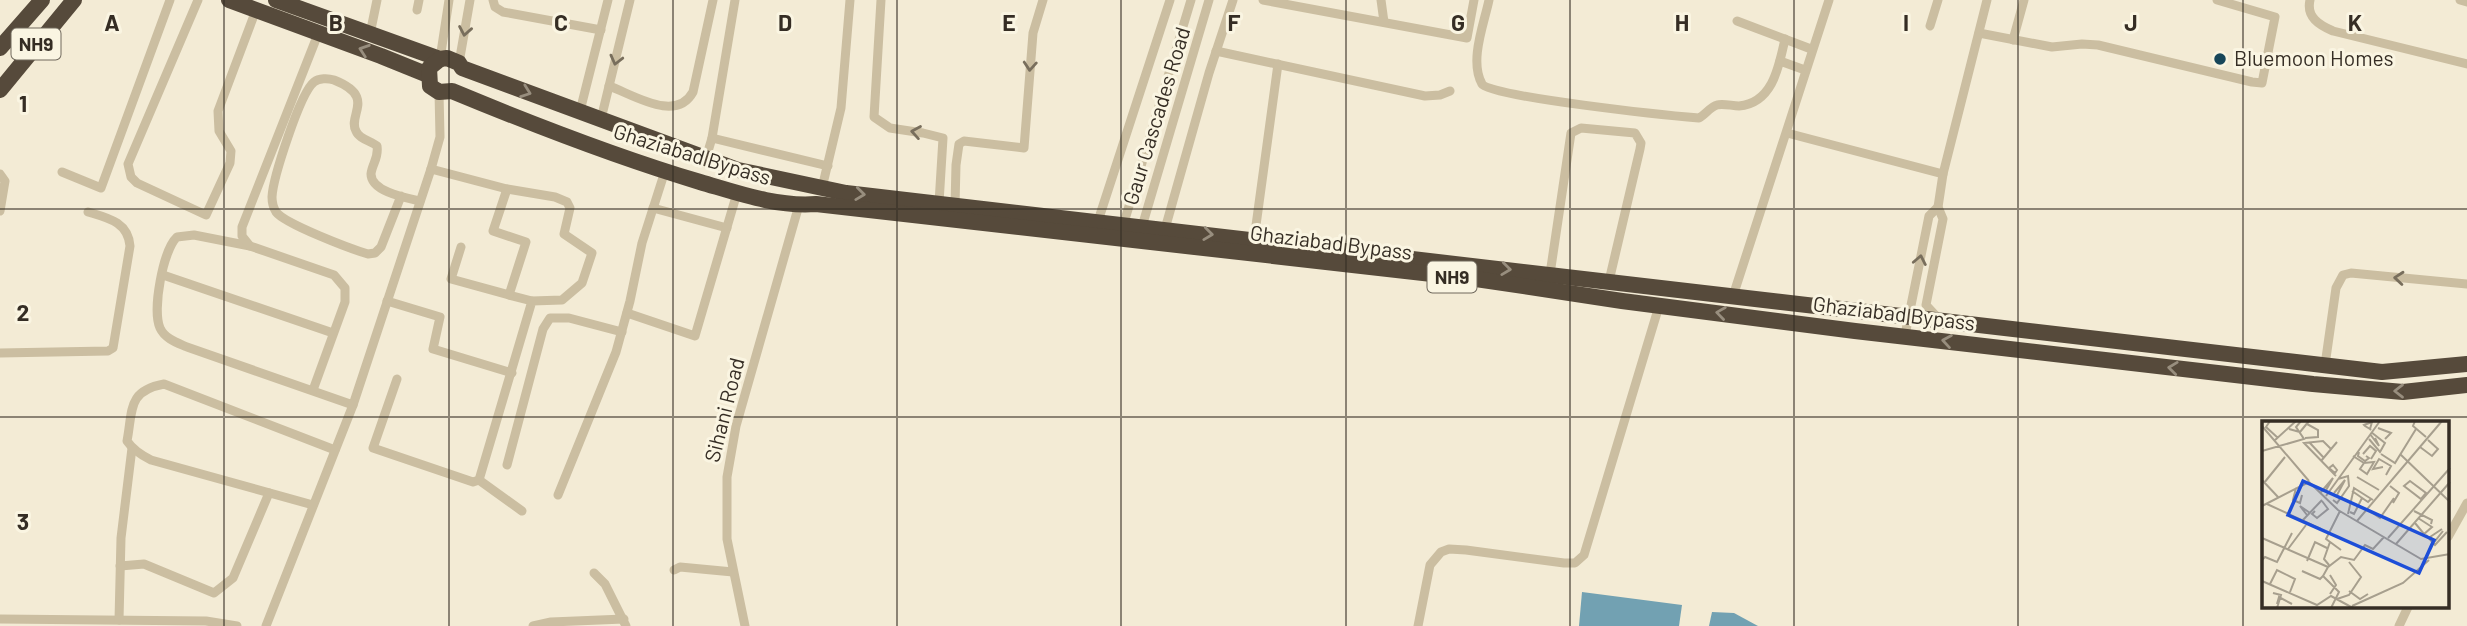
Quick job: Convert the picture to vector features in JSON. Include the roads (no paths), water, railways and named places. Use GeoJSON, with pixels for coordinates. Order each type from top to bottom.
{"type":"FeatureCollection","features":[{"type":"Feature","properties":{"kind":"highway","name":"NH9"},"geometry":{"type":"LineString","coordinates":[[0,48],[41,0]]}},
{"type":"Feature","properties":{"kind":"highway","name":"NH9"},"geometry":{"type":"LineString","coordinates":[[1,85],[74,0]]}},
{"type":"Feature","properties":{"kind":"highway"},"geometry":{"type":"LineString","coordinates":[[229,0],[428,75]]}},
{"type":"Feature","properties":{"kind":"highway","name":"Ghaziabad Bypass"},"geometry":{"type":"LineString","coordinates":[[276,0],[440,59],[447,58],[461,66],[738,170],[822,188],[1098,221],[1122,231]]}},
{"type":"Feature","properties":{"kind":"highway"},"geometry":{"type":"LineString","coordinates":[[440,59],[434,61],[429,68],[430,86],[446,91],[460,86],[464,75],[461,66]]}},
{"type":"Feature","properties":{"kind":"highway","name":"Ghaziabad Bypass"},"geometry":{"type":"LineString","coordinates":[[446,91],[665,171],[737,193],[799,205],[816,204],[1140,233],[1659,306],[2099,360],[2380,391],[2403,392],[2467,385]]}},
{"type":"Feature","properties":{"kind":"highway","name":"Ghaziabad Bypass"},"geometry":{"type":"LineString","coordinates":[[1140,233],[1165,229],[2382,372],[2467,363]]}},
{"type":"Feature","properties":{"kind":"highway"},"geometry":{"type":"LineString","coordinates":[[2099,360],[2103,339]]}},
{"type":"Feature","properties":{"kind":"street"},"geometry":{"type":"LineString","coordinates":[[62,172],[101,188],[170,0]]}},
{"type":"Feature","properties":{"kind":"street"},"geometry":{"type":"LineString","coordinates":[[198,0],[128,164],[131,177],[137,183],[206,215],[230,163],[231,151],[219,131],[218,111],[256,10]]}},
{"type":"Feature","properties":{"kind":"street"},"geometry":{"type":"LineString","coordinates":[[370,34],[377,0]]}},
{"type":"Feature","properties":{"kind":"street"},"geometry":{"type":"LineString","coordinates":[[440,59],[449,0]]}},
{"type":"Feature","properties":{"kind":"street"},"geometry":{"type":"LineString","coordinates":[[461,66],[470,0]]}},
{"type":"Feature","properties":{"kind":"street"},"geometry":{"type":"LineString","coordinates":[[493,0],[495,7],[503,12],[601,30]]}},
{"type":"Feature","properties":{"kind":"street"},"geometry":{"type":"LineString","coordinates":[[580,111],[608,0]]}},
{"type":"Feature","properties":{"kind":"street"},"geometry":{"type":"LineString","coordinates":[[601,119],[630,0]]}},
{"type":"Feature","properties":{"kind":"street"},"geometry":{"type":"LineString","coordinates":[[609,86],[665,107],[677,107],[689,100],[694,92],[713,0]]}},
{"type":"Feature","properties":{"kind":"street"},"geometry":{"type":"LineString","coordinates":[[706,158],[712,138],[735,0]]}},
{"type":"Feature","properties":{"kind":"street"},"geometry":{"type":"LineString","coordinates":[[822,188],[841,108],[850,0]]}},
{"type":"Feature","properties":{"kind":"street"},"geometry":{"type":"LineString","coordinates":[[881,0],[874,117],[890,128],[923,132],[962,142],[1024,148],[1033,33],[1043,0]]}},
{"type":"Feature","properties":{"kind":"street"},"geometry":{"type":"LineString","coordinates":[[1098,221],[1170,0]]}},
{"type":"Feature","properties":{"kind":"street","name":"Gaur Cascades Road"},"geometry":{"type":"LineString","coordinates":[[1122,231],[1191,0]]}},
{"type":"Feature","properties":{"kind":"street","name":"Gaur Cascades Road"},"geometry":{"type":"LineString","coordinates":[[1140,233],[1209,0]]}},
{"type":"Feature","properties":{"kind":"street"},"geometry":{"type":"LineString","coordinates":[[1165,229],[1233,0]]}},
{"type":"Feature","properties":{"kind":"street"},"geometry":{"type":"LineString","coordinates":[[1262,0],[1467,38],[1474,0]]}},
{"type":"Feature","properties":{"kind":"street"},"geometry":{"type":"LineString","coordinates":[[1381,0],[1384,22]]}},
{"type":"Feature","properties":{"kind":"street"},"geometry":{"type":"LineString","coordinates":[[1489,0],[1477,65],[1486,88],[1507,94],[1699,118],[1717,104],[1738,106],[1751,103],[1761,96],[1776,77],[1785,39]]}},
{"type":"Feature","properties":{"kind":"street"},"geometry":{"type":"LineString","coordinates":[[1733,296],[1829,0]]}},
{"type":"Feature","properties":{"kind":"street"},"geometry":{"type":"LineString","coordinates":[[1930,26],[1938,0]]}},
{"type":"Feature","properties":{"kind":"street"},"geometry":{"type":"LineString","coordinates":[[1941,320],[1926,305],[1943,219],[1938,207],[1943,174],[1987,0]]}},
{"type":"Feature","properties":{"kind":"street"},"geometry":{"type":"LineString","coordinates":[[2013,40],[2024,0]]}},
{"type":"Feature","properties":{"kind":"street"},"geometry":{"type":"LineString","coordinates":[[1979,33],[2052,47],[2098,45],[2262,83],[2275,17],[2217,0]]}},
{"type":"Feature","properties":{"kind":"street"},"geometry":{"type":"LineString","coordinates":[[2310,0],[2308,5],[2312,17],[2320,25],[2333,31],[2467,64]]}},
{"type":"Feature","properties":{"kind":"street"},"geometry":{"type":"LineString","coordinates":[[2460,0],[2467,2]]}},
{"type":"Feature","properties":{"kind":"street"},"geometry":{"type":"LineString","coordinates":[[1737,21],[1811,49]]}},
{"type":"Feature","properties":{"kind":"street"},"geometry":{"type":"LineString","coordinates":[[250,246],[242,236],[242,227],[318,34]]}},
{"type":"Feature","properties":{"kind":"street"},"geometry":{"type":"LineString","coordinates":[[1216,51],[1425,96],[1450,91]]}},
{"type":"Feature","properties":{"kind":"street"},"geometry":{"type":"LineString","coordinates":[[1780,61],[1805,70]]}},
{"type":"Feature","properties":{"kind":"street"},"geometry":{"type":"LineString","coordinates":[[1254,240],[1278,64]]}},
{"type":"Feature","properties":{"kind":"street"},"geometry":{"type":"LineString","coordinates":[[401,196],[381,247],[375,253],[368,254],[287,221],[274,210],[271,201],[273,188],[298,112],[305,94],[314,82],[332,79],[355,94],[359,102],[354,129],[357,135],[377,146],[372,180],[384,190],[420,201]]}},
{"type":"Feature","properties":{"kind":"street"},"geometry":{"type":"LineString","coordinates":[[266,626],[353,405],[431,169],[440,136],[446,91]]}},
{"type":"Feature","properties":{"kind":"street"},"geometry":{"type":"LineString","coordinates":[[1550,274],[1571,133],[1581,128],[1636,134],[1641,143],[1640,149],[1609,281]]}},
{"type":"Feature","properties":{"kind":"street"},"geometry":{"type":"LineString","coordinates":[[1787,133],[1943,174]]}},
{"type":"Feature","properties":{"kind":"street"},"geometry":{"type":"LineString","coordinates":[[712,138],[828,166]]}},
{"type":"Feature","properties":{"kind":"street"},"geometry":{"type":"LineString","coordinates":[[943,138],[947,204]]}},
{"type":"Feature","properties":{"kind":"street"},"geometry":{"type":"LineString","coordinates":[[947,204],[958,144],[962,142]]}},
{"type":"Feature","properties":{"kind":"street"},"geometry":{"type":"LineString","coordinates":[[431,169],[568,202],[570,208],[564,234],[592,253],[582,283],[562,300],[532,301],[451,279],[461,247]]}},
{"type":"Feature","properties":{"kind":"street"},"geometry":{"type":"LineString","coordinates":[[558,495],[616,352],[642,243],[665,171]]}},
{"type":"Feature","properties":{"kind":"street"},"geometry":{"type":"LineString","coordinates":[[0,174],[5,181],[5,191],[0,211]]}},
{"type":"Feature","properties":{"kind":"street"},"geometry":{"type":"LineString","coordinates":[[507,189],[493,231],[526,242],[509,295]]}},
{"type":"Feature","properties":{"kind":"street"},"geometry":{"type":"LineString","coordinates":[[626,313],[695,336],[737,193]]}},
{"type":"Feature","properties":{"kind":"street","name":"Sihani Road"},"geometry":{"type":"LineString","coordinates":[[745,626],[727,539],[727,477],[736,426],[799,205]]}},
{"type":"Feature","properties":{"kind":"street"},"geometry":{"type":"LineString","coordinates":[[1905,335],[1929,216],[1938,207]]}},
{"type":"Feature","properties":{"kind":"street"},"geometry":{"type":"LineString","coordinates":[[653,208],[727,228]]}},
{"type":"Feature","properties":{"kind":"street"},"geometry":{"type":"LineString","coordinates":[[0,353],[108,351],[113,348],[130,246],[129,237],[126,229],[112,219],[88,212]]}},
{"type":"Feature","properties":{"kind":"street"},"geometry":{"type":"LineString","coordinates":[[313,390],[346,295],[341,281],[334,275],[250,246],[181,235],[170,244],[163,275],[159,321],[160,329],[172,341],[353,405]]}},
{"type":"Feature","properties":{"kind":"street"},"geometry":{"type":"LineString","coordinates":[[2325,365],[2336,288],[2343,275],[2351,273],[2467,284]]}},
{"type":"Feature","properties":{"kind":"street"},"geometry":{"type":"LineString","coordinates":[[163,275],[333,333]]}},
{"type":"Feature","properties":{"kind":"street"},"geometry":{"type":"LineString","coordinates":[[387,301],[440,317],[433,349],[512,373]]}},
{"type":"Feature","properties":{"kind":"street"},"geometry":{"type":"LineString","coordinates":[[479,480],[532,301]]}},
{"type":"Feature","properties":{"kind":"street"},"geometry":{"type":"LineString","coordinates":[[1418,626],[1430,565],[1441,552],[1449,549],[1466,550],[1564,563],[1574,563],[1584,555],[1659,306]]}},
{"type":"Feature","properties":{"kind":"street"},"geometry":{"type":"LineString","coordinates":[[507,465],[544,329],[550,318],[569,318],[622,332]]}},
{"type":"Feature","properties":{"kind":"street"},"geometry":{"type":"LineString","coordinates":[[397,379],[373,448],[473,482],[479,480]]}},
{"type":"Feature","properties":{"kind":"street"},"geometry":{"type":"LineString","coordinates":[[313,505],[150,460],[132,448],[127,441],[135,399],[140,392],[164,384],[335,450]]}},
{"type":"Feature","properties":{"kind":"street"},"geometry":{"type":"LineString","coordinates":[[119,620],[124,503],[132,448]]}},
{"type":"Feature","properties":{"kind":"street"},"geometry":{"type":"LineString","coordinates":[[479,480],[522,511]]}},
{"type":"Feature","properties":{"kind":"street"},"geometry":{"type":"LineString","coordinates":[[120,566],[144,564],[215,593],[233,578],[269,493]]}},
{"type":"Feature","properties":{"kind":"street"},"geometry":{"type":"LineString","coordinates":[[2450,533],[2467,503]]}},
{"type":"Feature","properties":{"kind":"street"},"geometry":{"type":"LineString","coordinates":[[674,570],[680,568],[733,572]]}},
{"type":"Feature","properties":{"kind":"street"},"geometry":{"type":"LineString","coordinates":[[533,626],[551,622],[625,623],[605,584],[594,573]]}},
{"type":"Feature","properties":{"kind":"street"},"geometry":{"type":"LineString","coordinates":[[2399,626],[2408,608]]}},
{"type":"Feature","properties":{"kind":"street"},"geometry":{"type":"LineString","coordinates":[[0,619],[206,621],[237,626]]}},
{"type":"Feature","properties":{"kind":"water"},"geometry":{"type":"Polygon","coordinates":[[[1582,592],[1682,605],[1679,626],[1579,626],[1582,592]]]}},
{"type":"Feature","properties":{"kind":"water"},"geometry":{"type":"Polygon","coordinates":[[[1712,612],[1734,613],[1758,626],[1709,626],[1712,612]]]}},
{"type":"Feature","properties":{"kind":"place","name":"Bluemoon Homes"},"geometry":{"type":"Point","coordinates":[2220,59]}}]}
